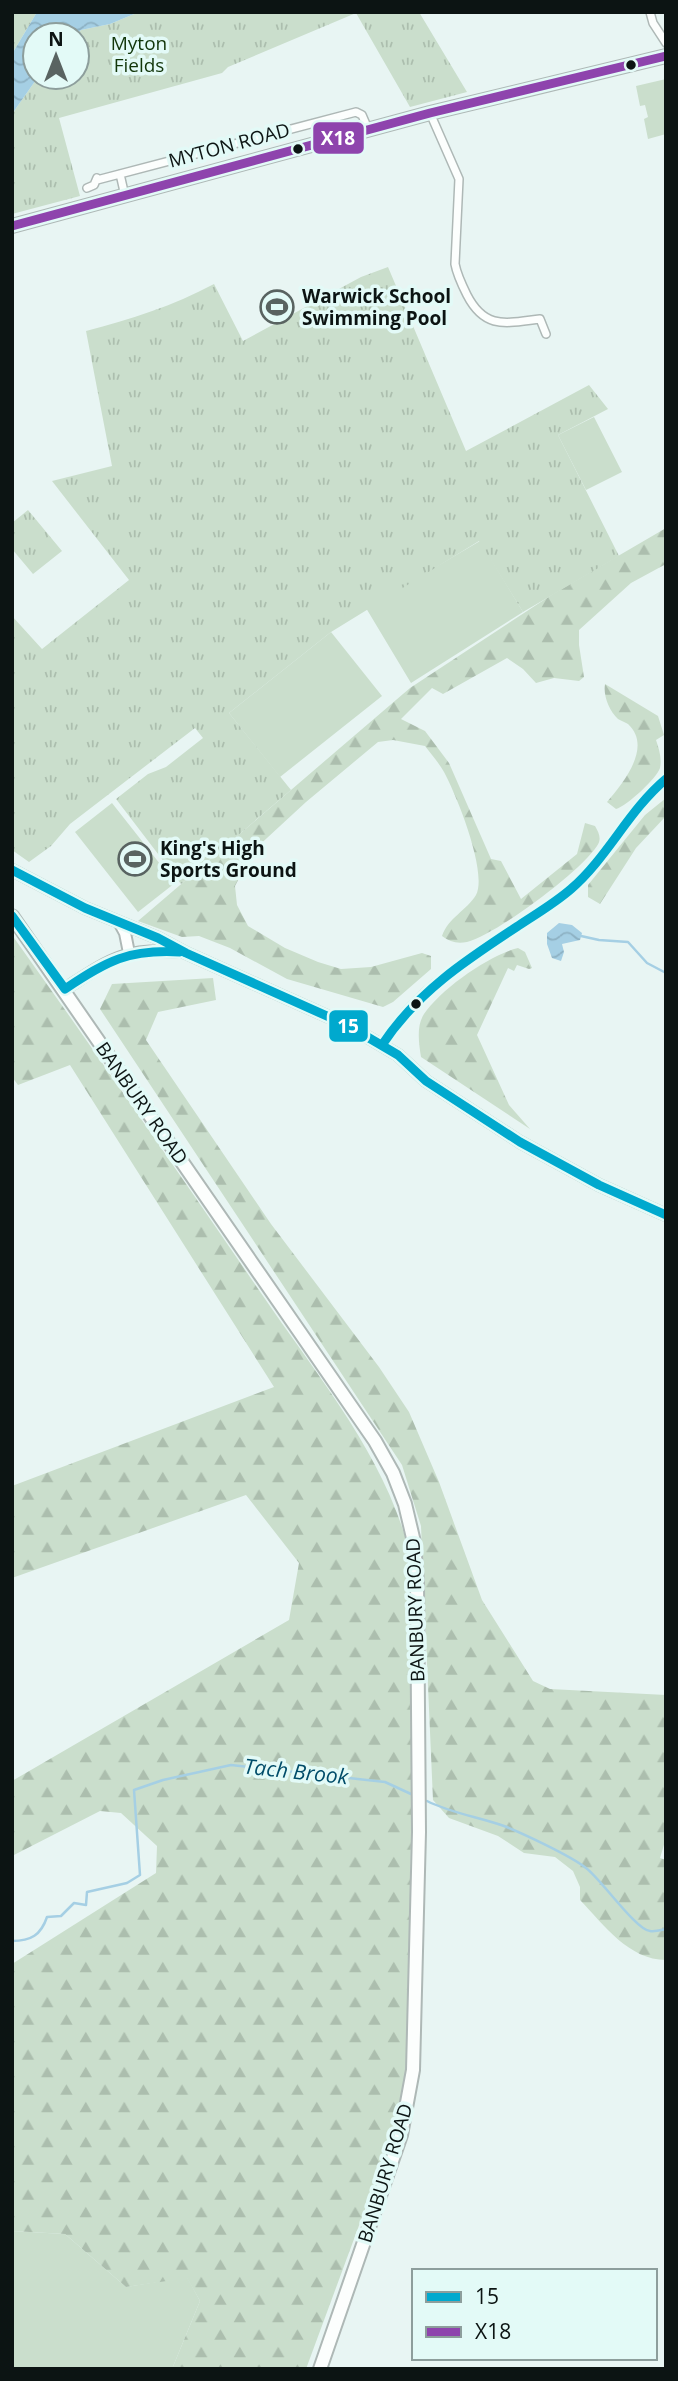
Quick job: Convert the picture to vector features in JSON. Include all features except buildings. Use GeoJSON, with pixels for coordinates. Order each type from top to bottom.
{"type":"FeatureCollection","features":[{"type":"Feature","properties":{"kind":"main road","name":"MYTON ROAD"},"geometry":{"type":"LineString","coordinates":[[12,226],[368,129],[666,56]]}},
{"type":"Feature","properties":{"kind":"main road","name":"BANBURY ROAD"},"geometry":{"type":"LineString","coordinates":[[12,916],[375,1441],[398,1484],[411,1524],[417,1584],[419,1748],[418,1946],[413,2070],[401,2135],[320,2369]]}},
{"type":"Feature","properties":{"kind":"street"},"geometry":{"type":"LineString","coordinates":[[650,12],[653,23],[666,43]]}},
{"type":"Feature","properties":{"kind":"street","name":"MYTON ROAD"},"geometry":{"type":"LineString","coordinates":[[87,188],[94,185],[97,179],[356,112],[362,115],[368,129]]}},
{"type":"Feature","properties":{"kind":"street"},"geometry":{"type":"LineString","coordinates":[[430,113],[459,179],[455,264],[458,277],[472,305],[487,320],[495,322],[540,319],[546,334]]}},
{"type":"Feature","properties":{"kind":"street"},"geometry":{"type":"LineString","coordinates":[[120,174],[125,196]]}},
{"type":"Feature","properties":{"kind":"street"},"geometry":{"type":"LineString","coordinates":[[382,1045],[409,1007],[453,968],[549,906],[579,881],[640,803],[666,779]]}},
{"type":"Feature","properties":{"kind":"street"},"geometry":{"type":"LineString","coordinates":[[12,870],[85,908],[334,1018],[398,1055],[454,1105],[599,1185],[666,1215]]}},
{"type":"Feature","properties":{"kind":"street"},"geometry":{"type":"LineString","coordinates":[[118,922],[126,936],[129,953]]}},
{"type":"Feature","properties":{"kind":"street"},"geometry":{"type":"LineString","coordinates":[[65,989],[109,961],[129,953],[186,953]]}},
{"type":"Feature","properties":{"kind":"green space"},"geometry":{"type":"Polygon","coordinates":[[[12,12],[37,12],[32,21],[21,21],[21,39],[12,54],[12,12]]]}},
{"type":"Feature","properties":{"kind":"green space","name":"Myton Fields"},"geometry":{"type":"Polygon","coordinates":[[[139,12],[419,12],[467,92],[410,107],[356,13],[228,67],[222,73],[59,118],[80,196],[12,214],[12,114],[28,91],[91,91],[91,28],[110,24],[139,12]]]}},
{"type":"Feature","properties":{"kind":"green space"},"geometry":{"type":"Polygon","coordinates":[[[666,79],[666,134],[648,139],[644,119],[648,117],[645,105],[640,106],[636,86],[666,79]]]}},
{"type":"Feature","properties":{"kind":"green space"},"geometry":{"type":"Polygon","coordinates":[[[388,267],[466,451],[589,385],[608,409],[558,435],[619,556],[523,612],[479,541],[331,632],[229,713],[291,790],[181,884],[116,799],[148,774],[166,767],[203,738],[195,728],[70,824],[51,846],[29,862],[12,850],[12,616],[42,649],[129,580],[52,481],[112,466],[86,331],[152,311],[214,284],[243,341],[361,277],[388,267]]]}},
{"type":"Feature","properties":{"kind":"green space"},"geometry":{"type":"Polygon","coordinates":[[[594,417],[622,472],[586,490],[558,435],[594,417]]]}},
{"type":"Feature","properties":{"kind":"green space"},"geometry":{"type":"Polygon","coordinates":[[[28,510],[62,551],[33,574],[12,549],[12,523],[28,510]]]}},
{"type":"Feature","properties":{"kind":"green space"},"geometry":{"type":"Polygon","coordinates":[[[666,528],[666,564],[631,583],[579,630],[584,677],[579,681],[554,678],[536,683],[523,669],[507,658],[443,694],[432,688],[401,719],[425,731],[449,763],[491,859],[501,861],[521,899],[577,854],[585,823],[595,826],[599,836],[597,846],[574,871],[537,901],[481,937],[460,943],[442,936],[449,924],[476,895],[479,884],[474,852],[456,797],[437,762],[425,746],[393,740],[378,742],[254,850],[235,886],[237,905],[248,926],[285,948],[318,962],[341,969],[371,967],[422,953],[431,956],[431,969],[393,1002],[383,1007],[287,979],[230,948],[199,936],[182,937],[138,921],[410,688],[553,594],[666,528]]]}},
{"type":"Feature","properties":{"kind":"green space"},"geometry":{"type":"Polygon","coordinates":[[[480,541],[523,612],[411,683],[366,608],[480,541]]]}},
{"type":"Feature","properties":{"kind":"green space"},"geometry":{"type":"Polygon","coordinates":[[[331,632],[382,696],[280,777],[229,713],[331,632]]]}},
{"type":"Feature","properties":{"kind":"green space"},"geometry":{"type":"Polygon","coordinates":[[[605,684],[658,716],[664,735],[656,740],[661,761],[658,773],[634,797],[616,809],[607,802],[633,764],[638,743],[628,724],[618,719],[609,707],[605,684]]]}},
{"type":"Feature","properties":{"kind":"green space"},"geometry":{"type":"Polygon","coordinates":[[[666,798],[666,816],[636,848],[600,904],[588,897],[588,885],[645,815],[666,798]]]}},
{"type":"Feature","properties":{"kind":"green space"},"geometry":{"type":"Polygon","coordinates":[[[112,803],[175,883],[138,912],[75,832],[112,803]]]}},
{"type":"Feature","properties":{"kind":"green space"},"geometry":{"type":"Polygon","coordinates":[[[12,935],[326,1385],[383,1480],[408,1547],[412,1783],[407,2071],[395,2128],[306,2369],[172,2369],[200,2301],[187,2278],[126,2287],[65,2234],[12,2231],[12,1964],[156,1873],[157,1846],[121,1813],[100,1811],[12,1856],[12,1781],[289,1620],[299,1563],[246,1495],[12,1578],[12,1486],[274,1387],[70,1065],[18,1085],[12,1077],[12,935]]]}},
{"type":"Feature","properties":{"kind":"green space"},"geometry":{"type":"Polygon","coordinates":[[[518,948],[525,952],[532,968],[517,965],[514,971],[508,968],[477,1035],[509,1105],[530,1129],[421,1057],[419,1041],[421,1019],[442,994],[480,965],[518,948]]]}},
{"type":"Feature","properties":{"kind":"green space"},"geometry":{"type":"Polygon","coordinates":[[[213,978],[216,1000],[158,1012],[146,1040],[271,1224],[379,1367],[409,1412],[439,1482],[482,1600],[533,1681],[550,1689],[666,1695],[666,1838],[660,1858],[666,1860],[666,1960],[640,1954],[608,1930],[580,1900],[580,1887],[573,1871],[555,1857],[524,1853],[498,1836],[449,1818],[433,1800],[421,1526],[402,1465],[100,1009],[112,984],[213,978]]]}},
{"type":"Feature","properties":{"kind":"green space"},"geometry":{"type":"Polygon","coordinates":[[[12,2231],[65,2234],[126,2287],[187,2277],[200,2301],[172,2369],[12,2369],[12,2231]]]}},
{"type":"Feature","properties":{"kind":"water"},"geometry":{"type":"Polygon","coordinates":[[[37,12],[139,12],[110,24],[91,28],[91,21],[32,21],[37,12]]]}},
{"type":"Feature","properties":{"kind":"water"},"geometry":{"type":"Polygon","coordinates":[[[21,39],[21,91],[28,91],[12,114],[12,54],[21,39]]]}},
{"type":"Feature","properties":{"kind":"water"},"geometry":{"type":"Polygon","coordinates":[[[559,923],[572,925],[582,933],[580,940],[562,944],[564,952],[561,961],[552,958],[547,944],[547,933],[559,923]]]}},
{"type":"Feature","properties":{"kind":"waterway"},"geometry":{"type":"LineString","coordinates":[[581,936],[628,942],[647,963],[666,973]]}},
{"type":"Feature","properties":{"kind":"waterway","name":"Tach Brook"},"geometry":{"type":"LineString","coordinates":[[12,1941],[34,1936],[47,1917],[61,1916],[74,1903],[86,1905],[87,1892],[127,1883],[140,1875],[134,1790],[163,1780],[231,1765],[385,1782],[411,1794]]}},
{"type":"Feature","properties":{"kind":"waterway","name":"Tach Brook"},"geometry":{"type":"LineString","coordinates":[[427,1801],[504,1826],[558,1851],[586,1868],[644,1928],[652,1931],[666,1929]]}},
{"type":"Feature","properties":{"kind":"transit line","name":"X18"},"geometry":{"type":"LineString","coordinates":[[12,226],[430,113],[666,56]]}},
{"type":"Feature","properties":{"kind":"transit line","name":"15"},"geometry":{"type":"LineString","coordinates":[[382,1045],[411,1009],[444,978],[571,889],[596,863],[640,805],[666,779]]}},
{"type":"Feature","properties":{"kind":"transit line","name":"15"},"geometry":{"type":"LineString","coordinates":[[12,870],[85,908],[158,938],[347,1025],[398,1055],[426,1081],[520,1142],[599,1185],[666,1215]]}},
{"type":"Feature","properties":{"kind":"transit line","name":"15"},"geometry":{"type":"LineString","coordinates":[[12,916],[65,989],[93,971],[119,959],[146,953],[180,952]]}},
{"type":"Feature","properties":{"kind":"place","name":"Warwick School Swimming Pool"},"geometry":{"type":"Point","coordinates":[277,307]}},
{"type":"Feature","properties":{"kind":"place","name":"King's High Sports Ground"},"geometry":{"type":"Point","coordinates":[135,859]}}]}
